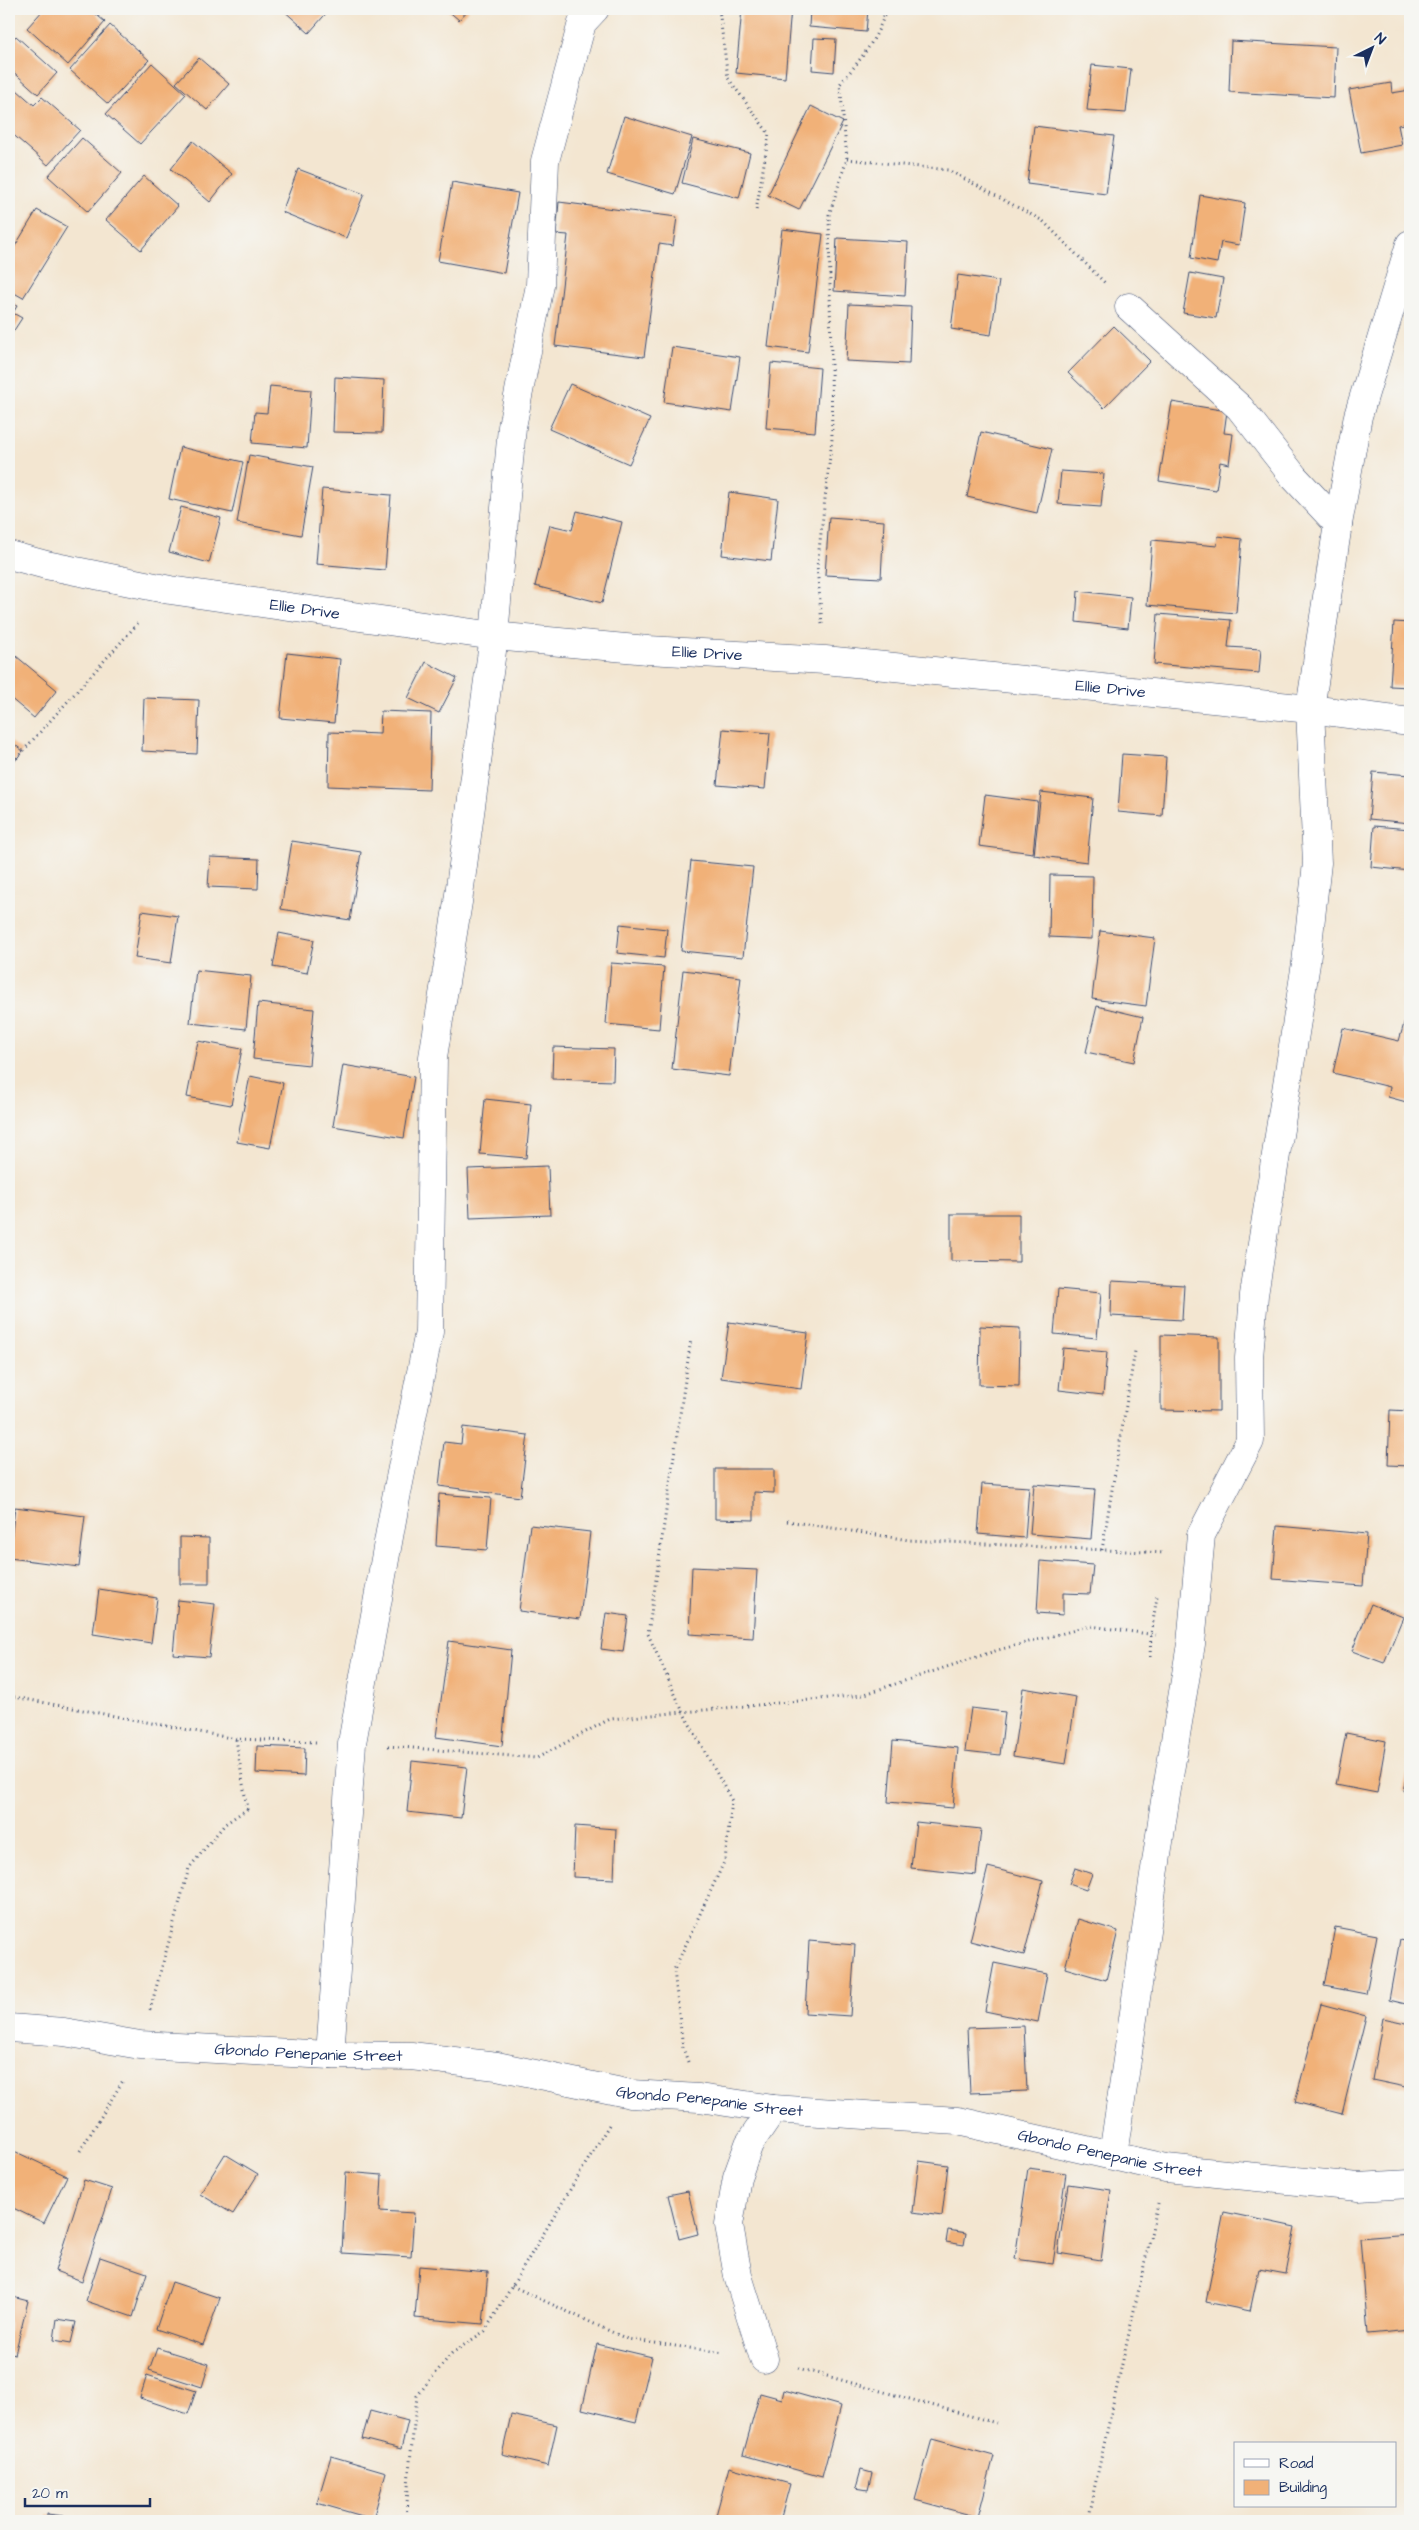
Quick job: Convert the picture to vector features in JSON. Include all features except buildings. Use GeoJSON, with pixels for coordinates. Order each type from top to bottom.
{"type":"FeatureCollection","features":[{"type":"Feature","properties":{"kind":"street"},"geometry":{"type":"LineString","coordinates":[[330,2055],[352,1743],[396,1498],[429,1332],[433,1057],[458,902],[494,636],[512,427],[540,285],[545,161],[582,23],[595,9]]}},
{"type":"Feature","properties":{"kind":"street"},"geometry":{"type":"LineString","coordinates":[[1113,2155],[1163,1811],[1191,1644],[1202,1535],[1250,1441],[1250,1358],[1254,1295],[1306,963],[1316,863],[1310,709],[1338,524],[1358,416],[1410,244]]}},
{"type":"Feature","properties":{"kind":"street"},"geometry":{"type":"LineString","coordinates":[[1129,307],[1240,408],[1294,477],[1338,524]]}},
{"type":"Feature","properties":{"kind":"street","name":"Ellie Drive"},"geometry":{"type":"LineString","coordinates":[[9,555],[46,565],[170,590],[494,636],[648,650],[825,660],[1310,709],[1410,722]]}},
{"type":"Feature","properties":{"kind":"street","name":"Gbondo Penepanie Street"},"geometry":{"type":"LineString","coordinates":[[9,2028],[64,2032],[140,2045],[330,2055],[411,2056],[497,2066],[631,2094],[699,2098],[773,2109],[958,2121],[1166,2168],[1358,2187],[1410,2184]]}},
{"type":"Feature","properties":{"kind":"street"},"geometry":{"type":"LineString","coordinates":[[764,2359],[738,2276],[729,2225],[737,2177],[749,2144],[773,2109]]}},
{"type":"Feature","properties":{"kind":"path"},"geometry":{"type":"LineString","coordinates":[[719,9],[728,78],[769,134],[756,210]]}},
{"type":"Feature","properties":{"kind":"path"},"geometry":{"type":"LineString","coordinates":[[825,660],[817,567],[832,439],[829,215],[847,159],[840,84],[869,48],[882,25],[886,9]]}},
{"type":"Feature","properties":{"kind":"path"},"geometry":{"type":"LineString","coordinates":[[847,159],[948,170],[1043,221],[1129,307]]}},
{"type":"Feature","properties":{"kind":"path"},"geometry":{"type":"LineString","coordinates":[[9,771],[14,761],[170,590]]}},
{"type":"Feature","properties":{"kind":"path"},"geometry":{"type":"LineString","coordinates":[[691,1339],[648,1634],[682,1712],[732,1801],[726,1860],[674,1970],[683,2048],[699,2098]]}},
{"type":"Feature","properties":{"kind":"path"},"geometry":{"type":"LineString","coordinates":[[1102,1550],[1135,1351]]}},
{"type":"Feature","properties":{"kind":"path"},"geometry":{"type":"LineString","coordinates":[[787,1521],[909,1540],[1164,1554],[1202,1535]]}},
{"type":"Feature","properties":{"kind":"path"},"geometry":{"type":"LineString","coordinates":[[9,1696],[236,1738],[352,1743],[537,1758],[610,1720],[862,1695],[998,1650],[1091,1626],[1150,1634],[1191,1644]]}},
{"type":"Feature","properties":{"kind":"path"},"geometry":{"type":"LineString","coordinates":[[80,2151],[127,2074],[140,2045],[189,1868],[225,1824],[247,1809],[236,1738]]}},
{"type":"Feature","properties":{"kind":"path"},"geometry":{"type":"LineString","coordinates":[[406,2521],[408,2471],[417,2396],[452,2353],[485,2331],[600,2138],[631,2094]]}},
{"type":"Feature","properties":{"kind":"path"},"geometry":{"type":"LineString","coordinates":[[1087,2521],[1166,2168]]}},
{"type":"Feature","properties":{"kind":"path"},"geometry":{"type":"LineString","coordinates":[[512,2286],[627,2339],[764,2359],[996,2422]]}}]}
